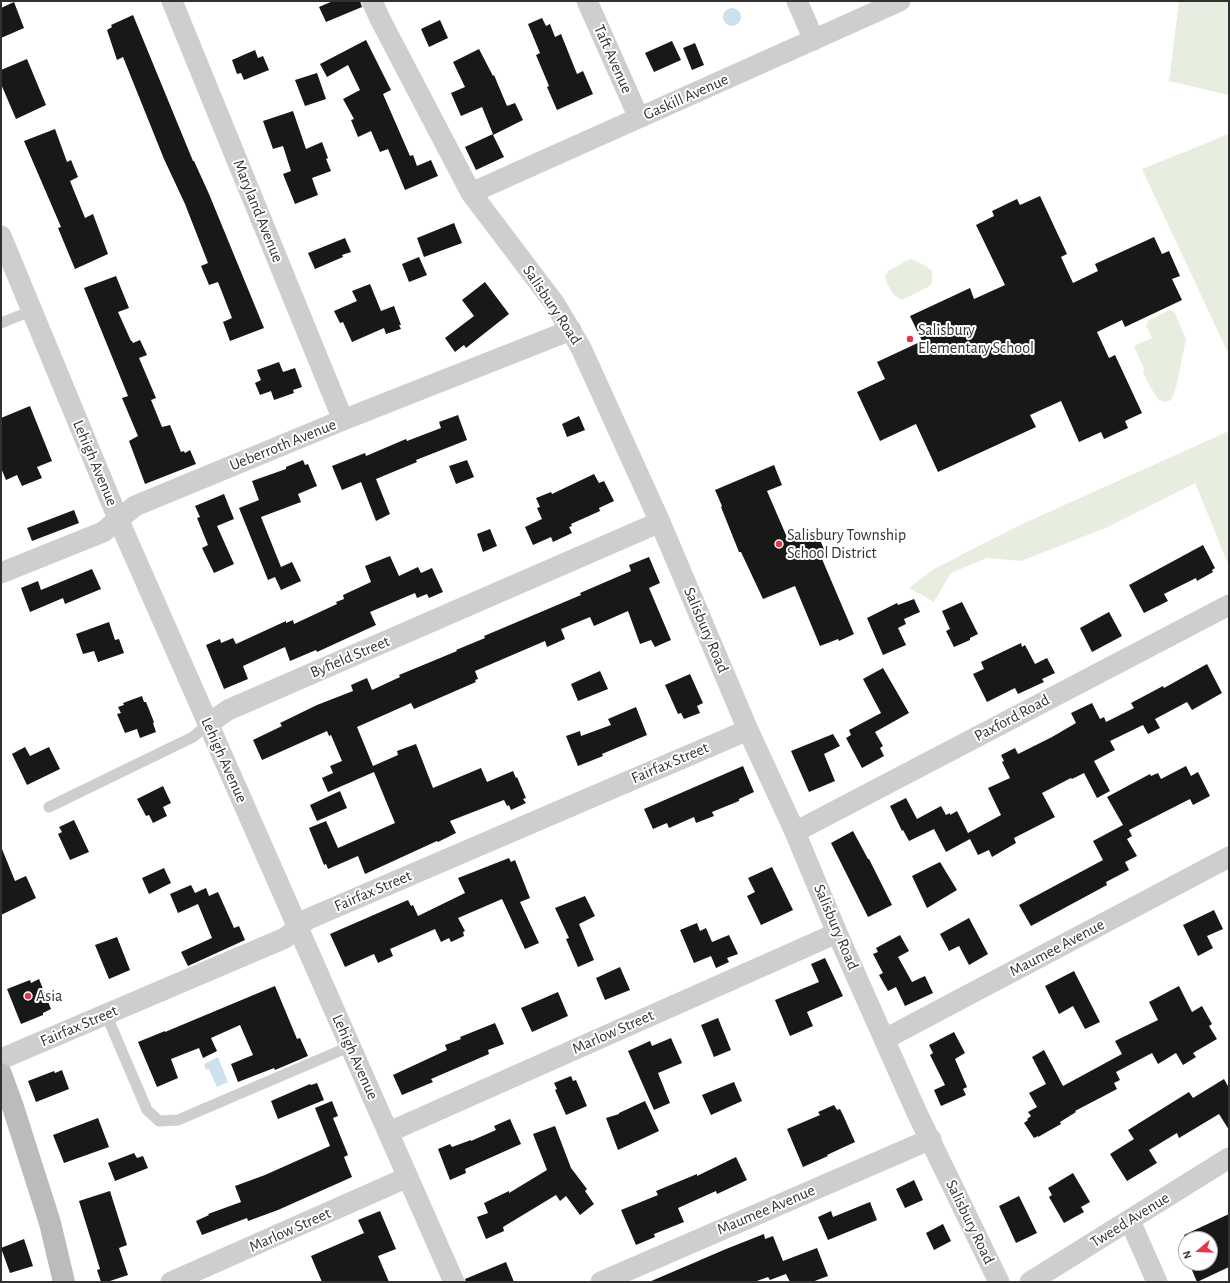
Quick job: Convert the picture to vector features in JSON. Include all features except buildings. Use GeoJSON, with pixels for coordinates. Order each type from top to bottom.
{"type":"FeatureCollection","features":[{"type":"Feature","properties":{"kind":"main road"},"geometry":{"type":"LineString","coordinates":[[1,1074],[50,1223],[64,1282]]}},
{"type":"Feature","properties":{"kind":"street","name":"Maryland Avenue"},"geometry":{"type":"LineString","coordinates":[[172,1],[343,420]]}},
{"type":"Feature","properties":{"kind":"street","name":"Salisbury Road"},"geometry":{"type":"LineString","coordinates":[[372,1],[471,193],[555,304],[581,348],[660,522],[748,730],[795,832],[837,932],[917,1113],[999,1282]]}},
{"type":"Feature","properties":{"kind":"street","name":"Taft Avenue"},"geometry":{"type":"LineString","coordinates":[[587,1],[639,118]]}},
{"type":"Feature","properties":{"kind":"street"},"geometry":{"type":"LineString","coordinates":[[797,1],[814,40]]}},
{"type":"Feature","properties":{"kind":"street","name":"Gaskill Avenue"},"geometry":{"type":"LineString","coordinates":[[471,193],[900,1]]}},
{"type":"Feature","properties":{"kind":"street","name":"Lehigh Avenue"},"geometry":{"type":"LineString","coordinates":[[1,236],[119,521],[454,1282]]}},
{"type":"Feature","properties":{"kind":"street","name":"Ueberroth Avenue"},"geometry":{"type":"LineString","coordinates":[[1,573],[103,532],[119,521],[135,506],[343,420],[571,330]]}},
{"type":"Feature","properties":{"kind":"street","name":"Byfield Street"},"geometry":{"type":"LineString","coordinates":[[208,724],[228,710],[660,522]]}},
{"type":"Feature","properties":{"kind":"street","name":"Paxford Road"},"geometry":{"type":"LineString","coordinates":[[795,832],[1229,605]]}},
{"type":"Feature","properties":{"kind":"street","name":"Fairfax Street"},"geometry":{"type":"LineString","coordinates":[[1,1059],[285,938],[308,919],[748,730]]}},
{"type":"Feature","properties":{"kind":"street","name":"Maumee Avenue"},"geometry":{"type":"LineString","coordinates":[[885,1039],[1229,857]]}},
{"type":"Feature","properties":{"kind":"street","name":"Marlow Street"},"geometry":{"type":"LineString","coordinates":[[388,1132],[837,932]]}},
{"type":"Feature","properties":{"kind":"street","name":"Maumee Avenue"},"geometry":{"type":"LineString","coordinates":[[601,1282],[930,1139]]}},
{"type":"Feature","properties":{"kind":"street","name":"Tweed Avenue"},"geometry":{"type":"LineString","coordinates":[[1030,1282],[1229,1158]]}},
{"type":"Feature","properties":{"kind":"street","name":"Marlow Street"},"geometry":{"type":"LineString","coordinates":[[171,1282],[408,1177]]}},
{"type":"Feature","properties":{"kind":"street"},"geometry":{"type":"LineString","coordinates":[[1130,1221],[1158,1282]]}},
{"type":"Feature","properties":{"kind":"lane"},"geometry":{"type":"LineString","coordinates":[[1,323],[31,311]]}},
{"type":"Feature","properties":{"kind":"lane","name":"Byfield Street"},"geometry":{"type":"LineString","coordinates":[[49,807],[193,736],[208,724]]}},
{"type":"Feature","properties":{"kind":"lane"},"geometry":{"type":"LineString","coordinates":[[106,1014],[147,1110],[159,1121],[178,1120],[351,1046]]}},
{"type":"Feature","properties":{"kind":"shaded area"},"geometry":{"type":"Polygon","coordinates":[[[1179,1],[1229,1],[1229,95],[1169,81],[1179,1]]]}},
{"type":"Feature","properties":{"kind":"shaded area"},"geometry":{"type":"Polygon","coordinates":[[[1229,134],[1229,355],[1142,169],[1229,134]]]}},
{"type":"Feature","properties":{"kind":"shaded area"},"geometry":{"type":"Polygon","coordinates":[[[910,259],[926,266],[932,271],[932,283],[928,287],[902,300],[893,294],[885,276],[888,271],[910,259]]]}},
{"type":"Feature","properties":{"kind":"shaded area"},"geometry":{"type":"Polygon","coordinates":[[[1170,310],[1175,313],[1186,339],[1176,388],[1171,400],[1165,402],[1159,400],[1150,387],[1134,346],[1152,338],[1146,326],[1149,320],[1170,310]]]}},
{"type":"Feature","properties":{"kind":"shaded area"},"geometry":{"type":"Polygon","coordinates":[[[1229,431],[1229,566],[1195,483],[1108,527],[1021,561],[987,558],[951,573],[934,602],[909,588],[934,569],[1020,525],[1229,431]]]}},
{"type":"Feature","properties":{"kind":"water"},"geometry":{"type":"Polygon","coordinates":[[[732,8],[736,9],[740,13],[740,21],[736,25],[732,26],[728,25],[724,21],[723,17],[724,13],[728,9],[732,8]]]}},
{"type":"Feature","properties":{"kind":"water"},"geometry":{"type":"Polygon","coordinates":[[[218,1057],[228,1082],[217,1087],[209,1069],[206,1070],[204,1064],[218,1057]]]}},
{"type":"Feature","properties":{"kind":"place","name":"Salisbury Elementary School"},"geometry":{"type":"Point","coordinates":[910,339]}},
{"type":"Feature","properties":{"kind":"place","name":"Salisbury Township School District"},"geometry":{"type":"Point","coordinates":[779,544]}},
{"type":"Feature","properties":{"kind":"place","name":"Asia"},"geometry":{"type":"Point","coordinates":[28,996]}}]}
